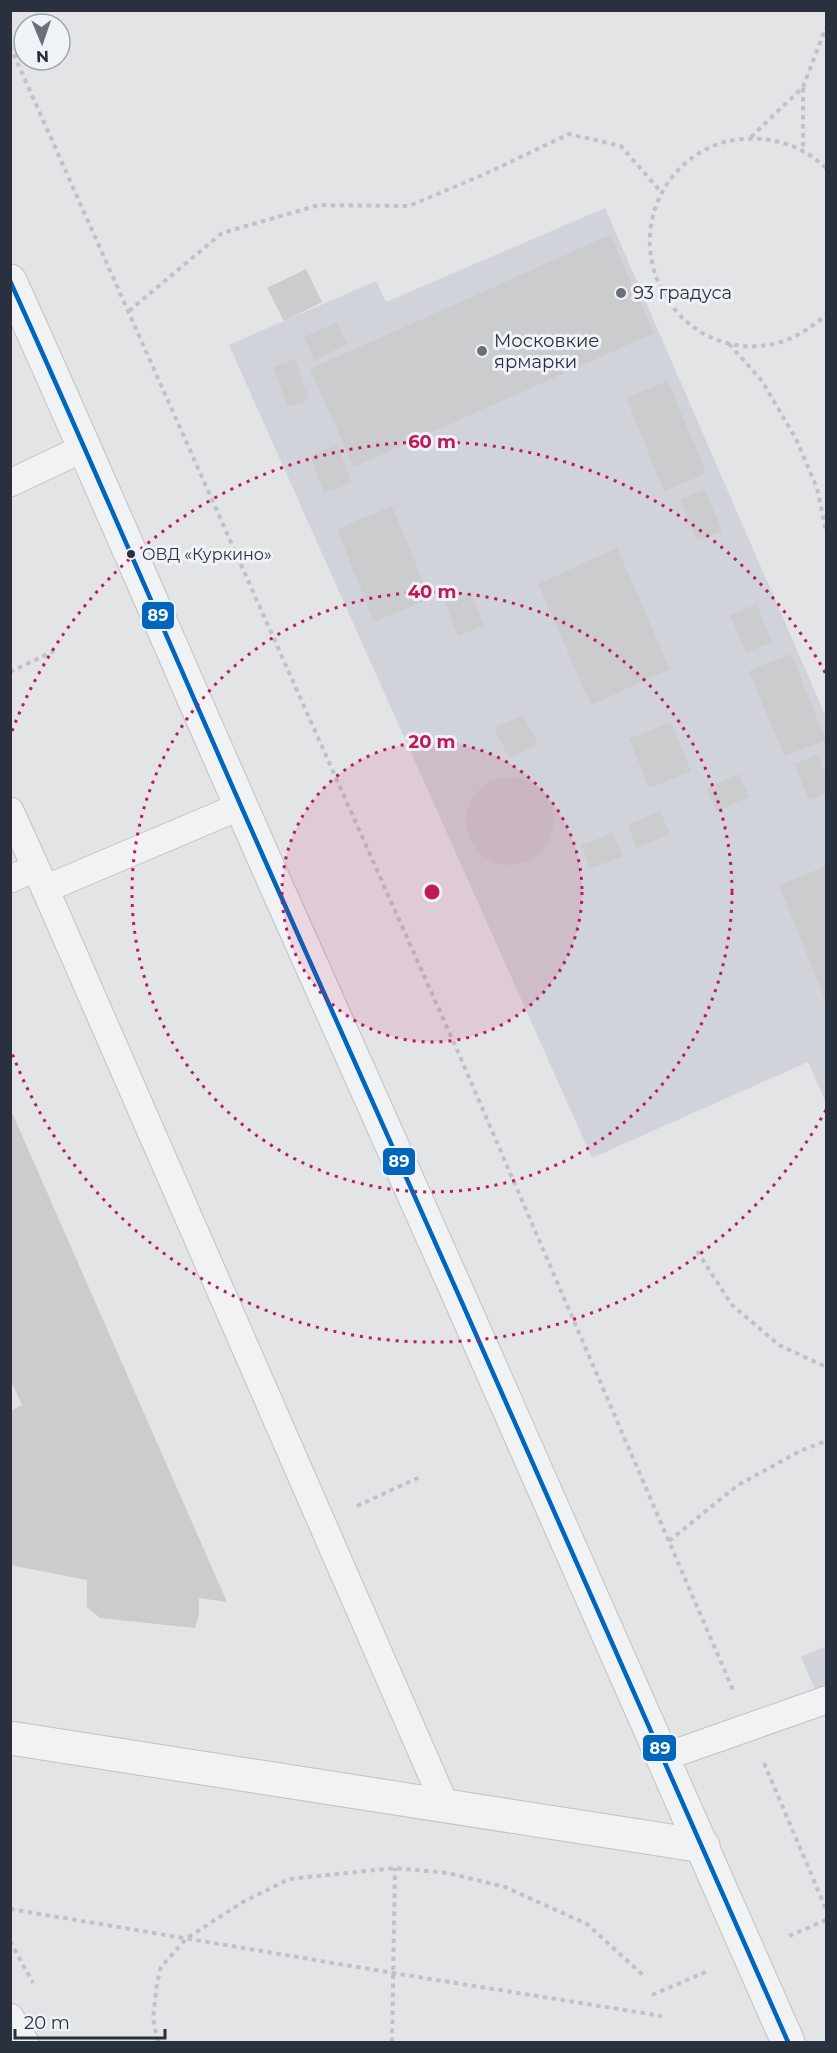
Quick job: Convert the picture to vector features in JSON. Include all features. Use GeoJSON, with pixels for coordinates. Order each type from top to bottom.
{"type":"FeatureCollection","features":[{"type":"Feature","properties":{"kind":"street"},"geometry":{"type":"LineString","coordinates":[[10,280],[86,447],[241,806],[664,1757],[788,2043]]}},
{"type":"Feature","properties":{"kind":"street"},"geometry":{"type":"LineString","coordinates":[[10,1738],[702,1846]]}},
{"type":"Feature","properties":{"kind":"lane"},"geometry":{"type":"LineString","coordinates":[[10,483],[86,447]]}},
{"type":"Feature","properties":{"kind":"lane"},"geometry":{"type":"LineString","coordinates":[[10,879],[41,879],[241,806]]}},
{"type":"Feature","properties":{"kind":"lane"},"geometry":{"type":"LineString","coordinates":[[10,811],[445,1805]]}},
{"type":"Feature","properties":{"kind":"lane"},"geometry":{"type":"LineString","coordinates":[[664,1757],[826,1700]]}},
{"type":"Feature","properties":{"kind":"lane"},"geometry":{"type":"LineString","coordinates":[[10,2017],[26,2043]]}},
{"type":"Feature","properties":{"kind":"path"},"geometry":{"type":"LineString","coordinates":[[803,150],[803,87],[826,27]]}},
{"type":"Feature","properties":{"kind":"path"},"geometry":{"type":"LineString","coordinates":[[10,46],[458,1052],[826,1909]]}},
{"type":"Feature","properties":{"kind":"path"},"geometry":{"type":"LineString","coordinates":[[750,138],[803,87]]}},
{"type":"Feature","properties":{"kind":"path"},"geometry":{"type":"LineString","coordinates":[[129,311],[222,233],[318,205],[409,206],[486,174],[569,134],[621,146],[661,192]]}},
{"type":"Feature","properties":{"kind":"path"},"geometry":{"type":"LineString","coordinates":[[826,168],[803,150],[778,140],[750,138],[724,142],[699,153],[677,170],[661,192],[651,217],[648,244],[653,271],[664,296],[681,317],[703,333],[728,343],[755,346],[782,341],[807,330],[826,315]]}},
{"type":"Feature","properties":{"kind":"path"},"geometry":{"type":"LineString","coordinates":[[728,343],[762,381],[796,439],[817,488],[826,531]]}},
{"type":"Feature","properties":{"kind":"path"},"geometry":{"type":"LineString","coordinates":[[10,672],[54,651]]}},
{"type":"Feature","properties":{"kind":"path"},"geometry":{"type":"LineString","coordinates":[[697,1251],[732,1305],[779,1345],[826,1367]]}},
{"type":"Feature","properties":{"kind":"path"},"geometry":{"type":"LineString","coordinates":[[669,1541],[738,1485],[800,1451],[826,1442]]}},
{"type":"Feature","properties":{"kind":"path"},"geometry":{"type":"LineString","coordinates":[[321,1522],[422,1476]]}},
{"type":"Feature","properties":{"kind":"path"},"geometry":{"type":"LineString","coordinates":[[392,2043],[395,1868]]}},
{"type":"Feature","properties":{"kind":"path"},"geometry":{"type":"LineString","coordinates":[[158,2043],[153,2019],[161,1967],[187,1938],[243,1902],[289,1879],[395,1868],[448,1873],[505,1887],[587,1924],[644,1976]]}},
{"type":"Feature","properties":{"kind":"path"},"geometry":{"type":"LineString","coordinates":[[10,1909],[662,2016]]}},
{"type":"Feature","properties":{"kind":"shaded area"},"geometry":{"type":"Polygon","coordinates":[[[605,208],[826,717],[826,1103],[808,1062],[592,1158],[229,345],[376,281],[386,302],[605,208]]]}},
{"type":"Feature","properties":{"kind":"shaded area"},"geometry":{"type":"Polygon","coordinates":[[[826,1646],[826,1714],[801,1657],[826,1646]]]}},
{"type":"Feature","properties":{"kind":"building","name":"Московкие ярмарки"},"geometry":{"type":"Polygon","coordinates":[[[610,235],[654,333],[354,467],[310,369],[610,235]]]}},
{"type":"Feature","properties":{"kind":"building"},"geometry":{"type":"Polygon","coordinates":[[[306,269],[322,302],[284,321],[267,288],[306,269]]]}},
{"type":"Feature","properties":{"kind":"building"},"geometry":{"type":"Polygon","coordinates":[[[337,322],[347,344],[315,360],[304,337],[337,322]]]}},
{"type":"Feature","properties":{"kind":"building"},"geometry":{"type":"Polygon","coordinates":[[[295,359],[309,400],[288,407],[273,367],[295,359]]]}},
{"type":"Feature","properties":{"kind":"building"},"geometry":{"type":"Polygon","coordinates":[[[668,381],[706,473],[664,491],[626,398],[668,381]]]}},
{"type":"Feature","properties":{"kind":"building"},"geometry":{"type":"Polygon","coordinates":[[[338,445],[351,483],[324,493],[310,455],[338,445]]]}},
{"type":"Feature","properties":{"kind":"building"},"geometry":{"type":"Polygon","coordinates":[[[705,489],[722,531],[697,541],[680,499],[705,489]]]}},
{"type":"Feature","properties":{"kind":"building"},"geometry":{"type":"Polygon","coordinates":[[[392,506],[430,599],[374,622],[337,529],[392,506]]]}},
{"type":"Feature","properties":{"kind":"building"},"geometry":{"type":"Polygon","coordinates":[[[617,548],[670,669],[591,705],[538,584],[617,548]]]}},
{"type":"Feature","properties":{"kind":"building"},"geometry":{"type":"Polygon","coordinates":[[[471,593],[484,625],[458,636],[445,603],[471,593]]]}},
{"type":"Feature","properties":{"kind":"building"},"geometry":{"type":"Polygon","coordinates":[[[757,604],[772,642],[746,653],[730,615],[757,604]]]}},
{"type":"Feature","properties":{"kind":"building"},"geometry":{"type":"Polygon","coordinates":[[[791,654],[826,740],[784,756],[749,671],[791,654]]]}},
{"type":"Feature","properties":{"kind":"building"},"geometry":{"type":"Polygon","coordinates":[[[523,715],[538,744],[509,758],[494,728],[523,715]]]}},
{"type":"Feature","properties":{"kind":"building"},"geometry":{"type":"Polygon","coordinates":[[[671,722],[691,771],[649,788],[629,739],[671,722]]]}},
{"type":"Feature","properties":{"kind":"building"},"geometry":{"type":"Polygon","coordinates":[[[818,754],[826,776],[826,793],[809,800],[794,764],[818,754]]]}},
{"type":"Feature","properties":{"kind":"building"},"geometry":{"type":"Polygon","coordinates":[[[739,774],[749,797],[716,811],[706,788],[739,774]]]}},
{"type":"Feature","properties":{"kind":"building"},"geometry":{"type":"Polygon","coordinates":[[[501,777],[519,777],[535,784],[547,796],[554,812],[554,830],[547,846],[535,858],[519,865],[501,865],[485,858],[473,846],[466,830],[466,812],[473,796],[485,784],[501,777]]]}},
{"type":"Feature","properties":{"kind":"building"},"geometry":{"type":"Polygon","coordinates":[[[660,811],[670,834],[637,848],[628,825],[660,811]]]}},
{"type":"Feature","properties":{"kind":"building"},"geometry":{"type":"Polygon","coordinates":[[[613,833],[623,856],[590,869],[581,845],[613,833]]]}},
{"type":"Feature","properties":{"kind":"building"},"geometry":{"type":"Polygon","coordinates":[[[826,866],[826,1002],[779,885],[826,866]]]}},
{"type":"Feature","properties":{"kind":"building"},"geometry":{"type":"Polygon","coordinates":[[[10,1108],[227,1602],[199,1598],[199,1614],[195,1628],[100,1618],[87,1607],[87,1580],[10,1565],[10,1411],[22,1405],[10,1379],[10,1108]]]}},
{"type":"Feature","properties":{"kind":"transit line","name":"89"},"geometry":{"type":"LineString","coordinates":[[10,281],[788,2042]]}},
{"type":"Feature","properties":{"kind":"place","name":"93 градуса"},"geometry":{"type":"Point","coordinates":[621,293]}},
{"type":"Feature","properties":{"kind":"place","name":"Московкие ярмарки"},"geometry":{"type":"Point","coordinates":[482,351]}},
{"type":"Feature","properties":{"kind":"place","name":"ОВД «Куркино»"},"geometry":{"type":"Point","coordinates":[131,554]}}]}
